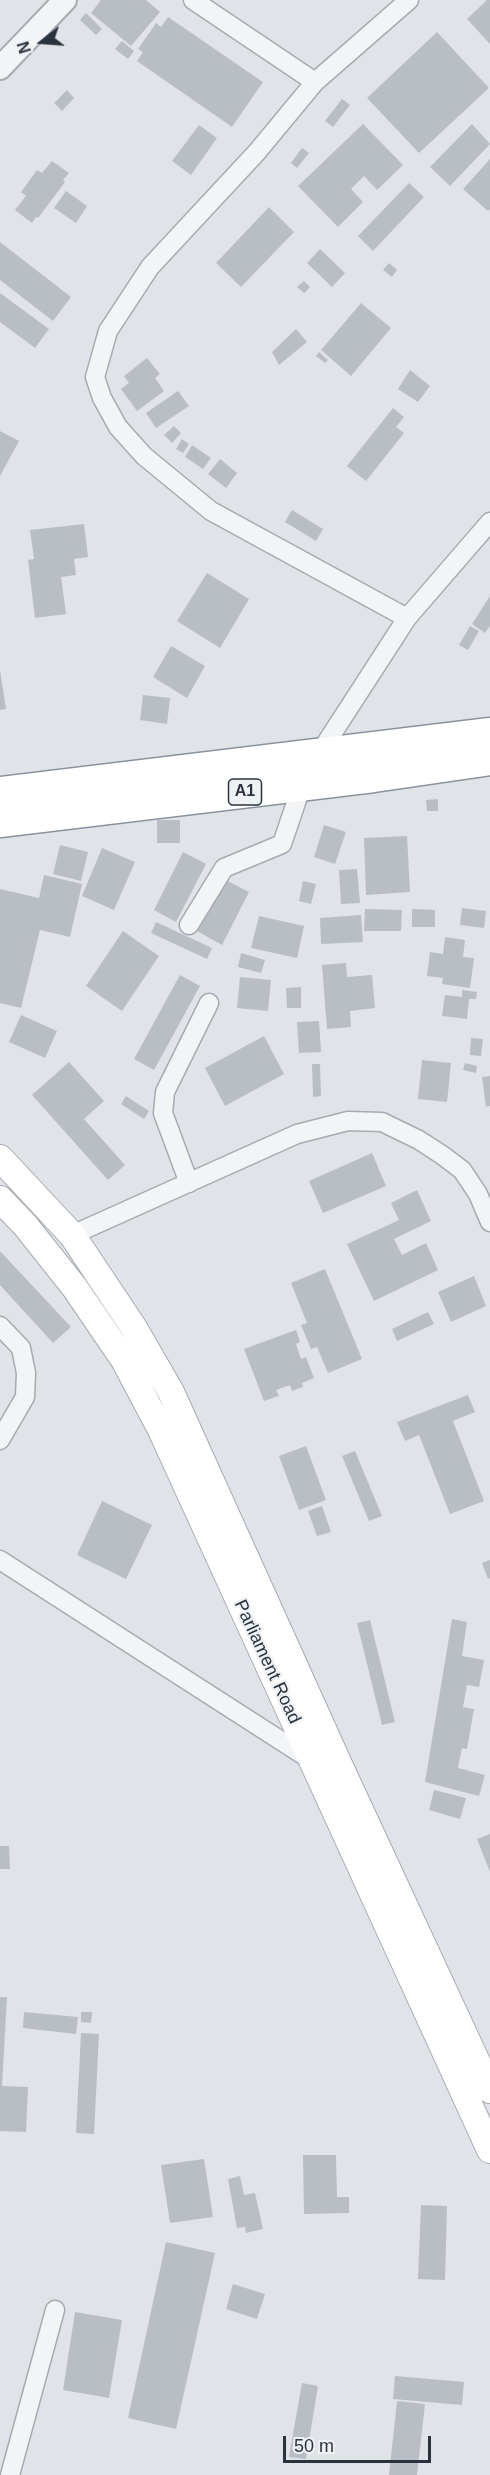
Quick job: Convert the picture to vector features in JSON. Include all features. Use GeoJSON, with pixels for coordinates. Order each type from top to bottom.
{"type":"FeatureCollection","features":[{"type":"Feature","properties":{"kind":"highway","name":"A1"},"geometry":{"type":"LineString","coordinates":[[0,792],[490,733]]}},
{"type":"Feature","properties":{"kind":"highway","name":"A1"},"geometry":{"type":"LineString","coordinates":[[0,822],[490,760]]}},
{"type":"Feature","properties":{"kind":"main road","name":"Parliament Road"},"geometry":{"type":"LineString","coordinates":[[0,1158],[72,1235],[134,1328],[171,1392],[338,1762],[490,2090]]}},
{"type":"Feature","properties":{"kind":"main road","name":"Parliament Road"},"geometry":{"type":"LineString","coordinates":[[0,1199],[25,1225],[75,1288],[124,1360],[161,1430],[490,2150]]}},
{"type":"Feature","properties":{"kind":"street"},"geometry":{"type":"LineString","coordinates":[[0,68],[65,0]]}},
{"type":"Feature","properties":{"kind":"street"},"geometry":{"type":"LineString","coordinates":[[193,0],[315,82]]}},
{"type":"Feature","properties":{"kind":"street"},"geometry":{"type":"LineString","coordinates":[[407,618],[211,511],[144,456],[118,427],[102,398],[96,377],[108,332],[150,267],[257,152],[315,82],[409,0]]}},
{"type":"Feature","properties":{"kind":"street"},"geometry":{"type":"LineString","coordinates":[[189,925],[224,868],[282,844],[313,784],[319,754],[407,618],[490,522]]}},
{"type":"Feature","properties":{"kind":"street"},"geometry":{"type":"LineString","coordinates":[[189,1183],[163,1113],[165,1092],[208,1003]]}},
{"type":"Feature","properties":{"kind":"street"},"geometry":{"type":"LineString","coordinates":[[72,1235],[297,1134],[348,1121],[382,1122],[419,1140],[462,1170],[478,1194],[490,1222]]}},
{"type":"Feature","properties":{"kind":"street"},"geometry":{"type":"LineString","coordinates":[[0,1326],[21,1348],[26,1372],[25,1397],[0,1440]]}},
{"type":"Feature","properties":{"kind":"street"},"geometry":{"type":"LineString","coordinates":[[0,1560],[312,1762],[338,1762]]}},
{"type":"Feature","properties":{"kind":"street"},"geometry":{"type":"LineString","coordinates":[[10,2475],[55,2310]]}},
{"type":"Feature","properties":{"kind":"building"},"geometry":{"type":"Polygon","coordinates":[[[101,0],[146,0],[160,12],[131,46],[91,13],[101,0]]]}},
{"type":"Feature","properties":{"kind":"building"},"geometry":{"type":"Polygon","coordinates":[[[487,0],[490,0],[490,44],[467,19],[487,0]]]}},
{"type":"Feature","properties":{"kind":"building"},"geometry":{"type":"Polygon","coordinates":[[[86,13],[102,29],[96,35],[80,20],[86,13]]]}},
{"type":"Feature","properties":{"kind":"building"},"geometry":{"type":"Polygon","coordinates":[[[168,17],[263,82],[232,127],[137,61],[143,52],[138,49],[156,23],[161,27],[168,17]]]}},
{"type":"Feature","properties":{"kind":"building"},"geometry":{"type":"Polygon","coordinates":[[[437,32],[489,88],[419,153],[367,98],[437,32]]]}},
{"type":"Feature","properties":{"kind":"building"},"geometry":{"type":"Polygon","coordinates":[[[122,41],[134,51],[128,59],[115,49],[122,41]]]}},
{"type":"Feature","properties":{"kind":"building"},"geometry":{"type":"Polygon","coordinates":[[[67,90],[74,98],[62,111],[54,103],[67,90]]]}},
{"type":"Feature","properties":{"kind":"building"},"geometry":{"type":"Polygon","coordinates":[[[342,99],[350,105],[333,127],[325,121],[342,99]]]}},
{"type":"Feature","properties":{"kind":"building"},"geometry":{"type":"Polygon","coordinates":[[[363,124],[403,165],[377,190],[364,176],[351,189],[363,202],[338,227],[298,186],[363,124]]]}},
{"type":"Feature","properties":{"kind":"building"},"geometry":{"type":"Polygon","coordinates":[[[472,124],[490,144],[450,186],[430,167],[472,124]]]}},
{"type":"Feature","properties":{"kind":"building"},"geometry":{"type":"Polygon","coordinates":[[[199,125],[217,138],[191,175],[172,161],[199,125]]]}},
{"type":"Feature","properties":{"kind":"building"},"geometry":{"type":"Polygon","coordinates":[[[302,148],[309,153],[297,168],[291,163],[302,148]]]}},
{"type":"Feature","properties":{"kind":"building"},"geometry":{"type":"Polygon","coordinates":[[[490,159],[490,209],[488,211],[463,189],[490,159]]]}},
{"type":"Feature","properties":{"kind":"building"},"geometry":{"type":"Polygon","coordinates":[[[52,161],[69,173],[63,180],[65,182],[32,223],[15,210],[26,196],[21,192],[37,170],[42,173],[52,161]]]}},
{"type":"Feature","properties":{"kind":"building"},"geometry":{"type":"Polygon","coordinates":[[[409,183],[424,197],[373,251],[358,236],[409,183]]]}},
{"type":"Feature","properties":{"kind":"building"},"geometry":{"type":"Polygon","coordinates":[[[66,191],[87,206],[76,223],[54,208],[66,191]]]}},
{"type":"Feature","properties":{"kind":"building"},"geometry":{"type":"Polygon","coordinates":[[[269,207],[294,232],[241,287],[216,263],[269,207]]]}},
{"type":"Feature","properties":{"kind":"building"},"geometry":{"type":"Polygon","coordinates":[[[0,242],[71,297],[53,321],[0,280],[0,242]]]}},
{"type":"Feature","properties":{"kind":"building"},"geometry":{"type":"Polygon","coordinates":[[[320,249],[345,273],[332,287],[307,263],[320,249]]]}},
{"type":"Feature","properties":{"kind":"building"},"geometry":{"type":"Polygon","coordinates":[[[389,263],[397,270],[392,277],[383,270],[389,263]]]}},
{"type":"Feature","properties":{"kind":"building"},"geometry":{"type":"Polygon","coordinates":[[[304,281],[310,287],[304,293],[297,287],[304,281]]]}},
{"type":"Feature","properties":{"kind":"building"},"geometry":{"type":"Polygon","coordinates":[[[0,293],[49,329],[35,348],[0,322],[0,293]]]}},
{"type":"Feature","properties":{"kind":"building"},"geometry":{"type":"Polygon","coordinates":[[[361,303],[391,328],[351,376],[321,350],[361,303]]]}},
{"type":"Feature","properties":{"kind":"building"},"geometry":{"type":"Polygon","coordinates":[[[296,329],[307,342],[279,365],[272,352],[296,329]]]}},
{"type":"Feature","properties":{"kind":"building"},"geometry":{"type":"Polygon","coordinates":[[[319,352],[328,360],[325,363],[316,356],[319,352]]]}},
{"type":"Feature","properties":{"kind":"building"},"geometry":{"type":"Polygon","coordinates":[[[147,358],[160,374],[155,378],[164,391],[137,411],[121,389],[129,383],[124,376],[147,358]]]}},
{"type":"Feature","properties":{"kind":"building"},"geometry":{"type":"Polygon","coordinates":[[[410,370],[430,386],[418,402],[398,389],[410,370]]]}},
{"type":"Feature","properties":{"kind":"building"},"geometry":{"type":"Polygon","coordinates":[[[178,391],[189,406],[156,428],[146,413],[178,391]]]}},
{"type":"Feature","properties":{"kind":"building"},"geometry":{"type":"Polygon","coordinates":[[[393,408],[404,417],[396,427],[404,433],[366,481],[347,466],[393,408]]]}},
{"type":"Feature","properties":{"kind":"building"},"geometry":{"type":"Polygon","coordinates":[[[174,426],[181,433],[172,443],[164,435],[174,426]]]}},
{"type":"Feature","properties":{"kind":"building"},"geometry":{"type":"Polygon","coordinates":[[[0,431],[19,441],[0,476],[0,431]]]}},
{"type":"Feature","properties":{"kind":"building"},"geometry":{"type":"Polygon","coordinates":[[[182,439],[189,444],[183,453],[176,449],[182,439]]]}},
{"type":"Feature","properties":{"kind":"building"},"geometry":{"type":"Polygon","coordinates":[[[192,445],[211,458],[203,469],[185,457],[192,445]]]}},
{"type":"Feature","properties":{"kind":"building"},"geometry":{"type":"Polygon","coordinates":[[[220,459],[237,473],[226,488],[208,474],[220,459]]]}},
{"type":"Feature","properties":{"kind":"building"},"geometry":{"type":"Polygon","coordinates":[[[292,510],[323,529],[316,541],[285,522],[292,510]]]}},
{"type":"Feature","properties":{"kind":"building"},"geometry":{"type":"Polygon","coordinates":[[[84,524],[88,557],[74,559],[76,575],[61,577],[66,614],[35,618],[28,560],[34,559],[30,530],[84,524]]]}},
{"type":"Feature","properties":{"kind":"building"},"geometry":{"type":"Polygon","coordinates":[[[207,573],[249,599],[220,648],[177,621],[207,573]]]}},
{"type":"Feature","properties":{"kind":"building"},"geometry":{"type":"Polygon","coordinates":[[[490,596],[490,626],[485,633],[472,624],[490,596]]]}},
{"type":"Feature","properties":{"kind":"building"},"geometry":{"type":"Polygon","coordinates":[[[470,626],[479,631],[468,650],[459,645],[470,626]]]}},
{"type":"Feature","properties":{"kind":"building"},"geometry":{"type":"Polygon","coordinates":[[[171,646],[205,666],[187,698],[153,677],[171,646]]]}},
{"type":"Feature","properties":{"kind":"building"},"geometry":{"type":"Polygon","coordinates":[[[0,670],[6,709],[0,710],[0,670]]]}},
{"type":"Feature","properties":{"kind":"building"},"geometry":{"type":"Polygon","coordinates":[[[143,695],[170,698],[167,724],[140,720],[143,695]]]}},
{"type":"Feature","properties":{"kind":"building"},"geometry":{"type":"Polygon","coordinates":[[[438,799],[438,811],[427,811],[426,800],[438,799]]]}},
{"type":"Feature","properties":{"kind":"building"},"geometry":{"type":"Polygon","coordinates":[[[157,820],[180,820],[180,843],[157,843],[157,820]]]}},
{"type":"Feature","properties":{"kind":"building"},"geometry":{"type":"Polygon","coordinates":[[[324,825],[346,832],[335,864],[314,857],[324,825]]]}},
{"type":"Feature","properties":{"kind":"building"},"geometry":{"type":"Polygon","coordinates":[[[407,836],[410,892],[366,895],[364,838],[407,836]]]}},
{"type":"Feature","properties":{"kind":"building"},"geometry":{"type":"Polygon","coordinates":[[[60,845],[88,852],[81,881],[53,874],[60,845]]]}},
{"type":"Feature","properties":{"kind":"building"},"geometry":{"type":"Polygon","coordinates":[[[102,848],[135,862],[114,910],[82,896],[102,848]]]}},
{"type":"Feature","properties":{"kind":"building"},"geometry":{"type":"Polygon","coordinates":[[[183,852],[206,864],[176,922],[154,910],[183,852]]]}},
{"type":"Feature","properties":{"kind":"building"},"geometry":{"type":"Polygon","coordinates":[[[357,869],[360,903],[341,904],[339,870],[357,869]]]}},
{"type":"Feature","properties":{"kind":"building"},"geometry":{"type":"Polygon","coordinates":[[[44,875],[82,884],[70,937],[40,930],[21,1008],[0,1003],[0,889],[39,898],[44,875]]]}},
{"type":"Feature","properties":{"kind":"building"},"geometry":{"type":"Polygon","coordinates":[[[224,879],[249,892],[222,945],[197,931],[224,879]]]}},
{"type":"Feature","properties":{"kind":"building"},"geometry":{"type":"Polygon","coordinates":[[[303,881],[316,884],[311,904],[299,901],[303,881]]]}},
{"type":"Feature","properties":{"kind":"building"},"geometry":{"type":"Polygon","coordinates":[[[462,908],[486,911],[484,928],[460,925],[462,908]]]}},
{"type":"Feature","properties":{"kind":"building"},"geometry":{"type":"Polygon","coordinates":[[[365,909],[402,910],[401,931],[364,931],[365,909]]]}},
{"type":"Feature","properties":{"kind":"building"},"geometry":{"type":"Polygon","coordinates":[[[412,909],[435,910],[435,927],[412,927],[412,909]]]}},
{"type":"Feature","properties":{"kind":"building"},"geometry":{"type":"Polygon","coordinates":[[[361,915],[363,942],[321,944],[320,918],[361,915]]]}},
{"type":"Feature","properties":{"kind":"building"},"geometry":{"type":"Polygon","coordinates":[[[259,916],[304,926],[297,958],[251,948],[259,916]]]}},
{"type":"Feature","properties":{"kind":"building"},"geometry":{"type":"Polygon","coordinates":[[[156,922],[212,948],[207,959],[151,933],[156,922]]]}},
{"type":"Feature","properties":{"kind":"building"},"geometry":{"type":"Polygon","coordinates":[[[123,931],[159,956],[122,1011],[86,986],[123,931]]]}},
{"type":"Feature","properties":{"kind":"building"},"geometry":{"type":"Polygon","coordinates":[[[445,937],[465,940],[463,957],[474,958],[470,988],[442,984],[443,978],[427,976],[430,952],[443,954],[445,937]]]}},
{"type":"Feature","properties":{"kind":"building"},"geometry":{"type":"Polygon","coordinates":[[[241,953],[265,960],[261,973],[238,967],[241,953]]]}},
{"type":"Feature","properties":{"kind":"building"},"geometry":{"type":"Polygon","coordinates":[[[346,963],[347,977],[372,975],[375,1008],[350,1011],[351,1027],[327,1029],[322,965],[346,963]]]}},
{"type":"Feature","properties":{"kind":"building"},"geometry":{"type":"Polygon","coordinates":[[[180,975],[200,986],[154,1070],[134,1059],[180,975]]]}},
{"type":"Feature","properties":{"kind":"building"},"geometry":{"type":"Polygon","coordinates":[[[240,977],[271,980],[268,1011],[237,1008],[240,977]]]}},
{"type":"Feature","properties":{"kind":"building"},"geometry":{"type":"Polygon","coordinates":[[[301,987],[301,1008],[287,1008],[286,988],[301,987]]]}},
{"type":"Feature","properties":{"kind":"building"},"geometry":{"type":"Polygon","coordinates":[[[462,990],[477,992],[476,999],[469,999],[467,1019],[442,1016],[445,995],[462,997],[462,990]]]}},
{"type":"Feature","properties":{"kind":"building"},"geometry":{"type":"Polygon","coordinates":[[[21,1015],[57,1031],[45,1058],[9,1042],[21,1015]]]}},
{"type":"Feature","properties":{"kind":"building"},"geometry":{"type":"Polygon","coordinates":[[[319,1021],[321,1052],[299,1053],[297,1022],[319,1021]]]}},
{"type":"Feature","properties":{"kind":"building"},"geometry":{"type":"Polygon","coordinates":[[[264,1036],[284,1074],[225,1106],[205,1068],[264,1036]]]}},
{"type":"Feature","properties":{"kind":"building"},"geometry":{"type":"Polygon","coordinates":[[[471,1038],[483,1039],[481,1056],[470,1055],[471,1038]]]}},
{"type":"Feature","properties":{"kind":"building"},"geometry":{"type":"Polygon","coordinates":[[[422,1060],[451,1063],[447,1102],[418,1099],[422,1060]]]}},
{"type":"Feature","properties":{"kind":"building"},"geometry":{"type":"Polygon","coordinates":[[[69,1062],[104,1101],[84,1119],[125,1165],[108,1180],[32,1095],[69,1062]]]}},
{"type":"Feature","properties":{"kind":"building"},"geometry":{"type":"Polygon","coordinates":[[[465,1063],[477,1066],[476,1073],[463,1070],[465,1063]]]}},
{"type":"Feature","properties":{"kind":"building"},"geometry":{"type":"Polygon","coordinates":[[[312,1064],[320,1064],[321,1096],[313,1097],[312,1064]]]}},
{"type":"Feature","properties":{"kind":"building"},"geometry":{"type":"Polygon","coordinates":[[[490,1076],[490,1106],[486,1107],[482,1077],[490,1076]]]}},
{"type":"Feature","properties":{"kind":"building"},"geometry":{"type":"Polygon","coordinates":[[[126,1096],[149,1111],[144,1119],[121,1104],[126,1096]]]}},
{"type":"Feature","properties":{"kind":"building"},"geometry":{"type":"Polygon","coordinates":[[[372,1153],[386,1186],[323,1213],[309,1181],[372,1153]]]}},
{"type":"Feature","properties":{"kind":"building"},"geometry":{"type":"Polygon","coordinates":[[[417,1190],[431,1221],[394,1239],[402,1255],[426,1243],[438,1270],[374,1301],[347,1244],[399,1220],[391,1203],[417,1190]]]}},
{"type":"Feature","properties":{"kind":"building"},"geometry":{"type":"Polygon","coordinates":[[[0,1251],[71,1327],[53,1343],[0,1285],[0,1251]]]}},
{"type":"Feature","properties":{"kind":"building"},"geometry":{"type":"Polygon","coordinates":[[[325,1269],[362,1359],[328,1373],[317,1347],[311,1349],[301,1325],[307,1323],[291,1283],[325,1269]]]}},
{"type":"Feature","properties":{"kind":"building"},"geometry":{"type":"Polygon","coordinates":[[[474,1276],[486,1306],[451,1322],[438,1292],[474,1276]]]}},
{"type":"Feature","properties":{"kind":"building"},"geometry":{"type":"Polygon","coordinates":[[[428,1312],[434,1324],[397,1341],[392,1329],[428,1312]]]}},
{"type":"Feature","properties":{"kind":"building"},"geometry":{"type":"Polygon","coordinates":[[[296,1330],[300,1342],[296,1344],[301,1359],[306,1357],[314,1378],[302,1383],[303,1387],[292,1391],[290,1385],[276,1390],[279,1396],[264,1401],[244,1349],[296,1330]]]}},
{"type":"Feature","properties":{"kind":"building"},"geometry":{"type":"Polygon","coordinates":[[[468,1395],[475,1412],[453,1421],[484,1501],[450,1514],[419,1435],[405,1441],[397,1422],[468,1395]]]}},
{"type":"Feature","properties":{"kind":"building"},"geometry":{"type":"Polygon","coordinates":[[[306,1446],[326,1500],[299,1510],[279,1456],[306,1446]]]}},
{"type":"Feature","properties":{"kind":"building"},"geometry":{"type":"Polygon","coordinates":[[[355,1451],[382,1516],[369,1521],[342,1456],[355,1451]]]}},
{"type":"Feature","properties":{"kind":"building"},"geometry":{"type":"Polygon","coordinates":[[[102,1501],[152,1525],[126,1579],[77,1555],[102,1501]]]}},
{"type":"Feature","properties":{"kind":"building"},"geometry":{"type":"Polygon","coordinates":[[[322,1506],[331,1532],[317,1536],[308,1511],[322,1506]]]}},
{"type":"Feature","properties":{"kind":"building"},"geometry":{"type":"Polygon","coordinates":[[[490,1560],[490,1578],[488,1579],[482,1563],[490,1560]]]}},
{"type":"Feature","properties":{"kind":"building"},"geometry":{"type":"Polygon","coordinates":[[[452,1619],[467,1622],[462,1656],[484,1660],[479,1687],[467,1685],[463,1707],[474,1709],[467,1749],[462,1748],[458,1768],[485,1775],[479,1796],[425,1782],[452,1619]]]}},
{"type":"Feature","properties":{"kind":"building"},"geometry":{"type":"Polygon","coordinates":[[[370,1620],[395,1722],[382,1725],[357,1623],[370,1620]]]}},
{"type":"Feature","properties":{"kind":"building"},"geometry":{"type":"Polygon","coordinates":[[[434,1790],[466,1798],[460,1819],[429,1810],[434,1790]]]}},
{"type":"Feature","properties":{"kind":"building"},"geometry":{"type":"Polygon","coordinates":[[[490,1834],[490,1872],[477,1839],[490,1834]]]}},
{"type":"Feature","properties":{"kind":"building"},"geometry":{"type":"Polygon","coordinates":[[[0,1846],[9,1846],[10,1869],[0,1869],[0,1846]]]}},
{"type":"Feature","properties":{"kind":"building"},"geometry":{"type":"Polygon","coordinates":[[[0,1997],[7,1997],[2,2086],[28,2087],[26,2132],[0,2131],[0,1997]]]}},
{"type":"Feature","properties":{"kind":"building"},"geometry":{"type":"Polygon","coordinates":[[[24,2012],[78,2017],[76,2034],[23,2028],[24,2012]]]}},
{"type":"Feature","properties":{"kind":"building"},"geometry":{"type":"Polygon","coordinates":[[[81,2012],[92,2012],[91,2023],[81,2022],[81,2012]]]}},
{"type":"Feature","properties":{"kind":"building"},"geometry":{"type":"Polygon","coordinates":[[[81,2033],[99,2034],[94,2134],[76,2133],[81,2033]]]}},
{"type":"Feature","properties":{"kind":"building"},"geometry":{"type":"Polygon","coordinates":[[[303,2155],[336,2155],[337,2197],[349,2197],[349,2213],[304,2214],[303,2155]]]}},
{"type":"Feature","properties":{"kind":"building"},"geometry":{"type":"Polygon","coordinates":[[[204,2159],[213,2217],[170,2223],[161,2165],[204,2159]]]}},
{"type":"Feature","properties":{"kind":"building"},"geometry":{"type":"Polygon","coordinates":[[[240,2176],[244,2195],[255,2193],[263,2229],[246,2233],[245,2227],[237,2228],[228,2179],[240,2176]]]}},
{"type":"Feature","properties":{"kind":"building"},"geometry":{"type":"Polygon","coordinates":[[[421,2205],[447,2206],[445,2280],[418,2279],[421,2205]]]}},
{"type":"Feature","properties":{"kind":"building"},"geometry":{"type":"Polygon","coordinates":[[[166,2242],[215,2253],[176,2429],[128,2418],[166,2242]]]}},
{"type":"Feature","properties":{"kind":"building"},"geometry":{"type":"Polygon","coordinates":[[[233,2284],[265,2294],[257,2319],[226,2309],[233,2284]]]}},
{"type":"Feature","properties":{"kind":"building"},"geometry":{"type":"Polygon","coordinates":[[[75,2312],[122,2320],[109,2398],[63,2390],[75,2312]]]}},
{"type":"Feature","properties":{"kind":"building"},"geometry":{"type":"Polygon","coordinates":[[[395,2376],[464,2382],[462,2405],[393,2399],[395,2376]]]}},
{"type":"Feature","properties":{"kind":"building"},"geometry":{"type":"Polygon","coordinates":[[[302,2383],[318,2386],[306,2459],[289,2457],[302,2383]]]}},
{"type":"Feature","properties":{"kind":"building"},"geometry":{"type":"Polygon","coordinates":[[[397,2401],[425,2404],[417,2475],[389,2475],[397,2401]]]}}]}
